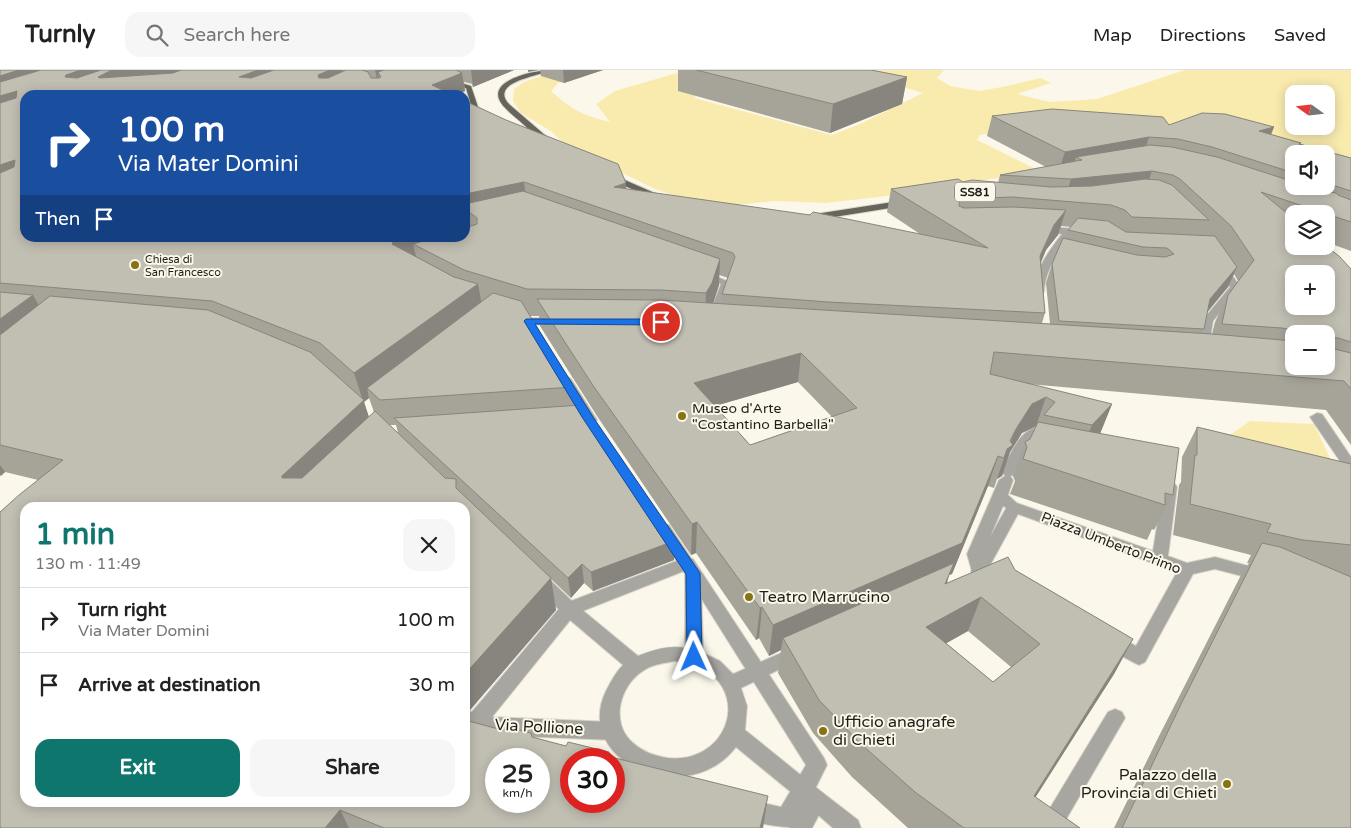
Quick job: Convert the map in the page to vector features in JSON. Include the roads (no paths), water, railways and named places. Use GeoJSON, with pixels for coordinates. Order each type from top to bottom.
{"type":"FeatureCollection","features":[{"type":"Feature","properties":{"kind":"main road"},"geometry":{"type":"LineString","coordinates":[[540,147],[551,149],[502,100],[501,95],[507,86],[516,80],[548,70]]}},
{"type":"Feature","properties":{"kind":"main road"},"geometry":{"type":"LineString","coordinates":[[441,80],[456,82],[469,87],[470,90]]}},
{"type":"Feature","properties":{"kind":"main road"},"geometry":{"type":"LineString","coordinates":[[470,90],[475,108],[494,127]]}},
{"type":"Feature","properties":{"kind":"main road"},"geometry":{"type":"LineString","coordinates":[[599,172],[669,201]]}},
{"type":"Feature","properties":{"kind":"main road"},"geometry":{"type":"LineString","coordinates":[[799,218],[914,201]]}},
{"type":"Feature","properties":{"kind":"street"},"geometry":{"type":"LineString","coordinates":[[1032,228],[1094,234]]}},
{"type":"Feature","properties":{"kind":"street"},"geometry":{"type":"LineString","coordinates":[[1040,301],[1038,283],[1058,252],[1068,232]]}},
{"type":"Feature","properties":{"kind":"street"},"geometry":{"type":"LineString","coordinates":[[1199,356],[1208,320],[1235,287],[1215,254]]}},
{"type":"Feature","properties":{"kind":"street"},"geometry":{"type":"LineString","coordinates":[[691,270],[727,283],[718,311],[711,325]]}},
{"type":"Feature","properties":{"kind":"street"},"geometry":{"type":"LineString","coordinates":[[503,313],[529,321],[567,322]]}},
{"type":"Feature","properties":{"kind":"street"},"geometry":{"type":"LineString","coordinates":[[529,321],[539,337]]}},
{"type":"Feature","properties":{"kind":"street"},"geometry":{"type":"LineString","coordinates":[[558,369],[599,433]]}},
{"type":"Feature","properties":{"kind":"street"},"geometry":{"type":"LineString","coordinates":[[568,418],[588,417]]}},
{"type":"Feature","properties":{"kind":"street"},"geometry":{"type":"LineString","coordinates":[[1317,417],[1351,467]]}},
{"type":"Feature","properties":{"kind":"street"},"geometry":{"type":"LineString","coordinates":[[979,571],[975,554],[1020,448],[1035,432]]}},
{"type":"Feature","properties":{"kind":"street"},"geometry":{"type":"LineString","coordinates":[[1020,448],[1038,452]]}},
{"type":"Feature","properties":{"kind":"street"},"geometry":{"type":"LineString","coordinates":[[1160,558],[1171,472]]}},
{"type":"Feature","properties":{"kind":"street"},"geometry":{"type":"LineString","coordinates":[[961,579],[979,571],[1014,508],[1000,496]]}},
{"type":"Feature","properties":{"kind":"street","name":"Piazza Umberto Primo"},"geometry":{"type":"LineString","coordinates":[[979,571],[1139,657],[1187,569],[1014,508]]}},
{"type":"Feature","properties":{"kind":"street"},"geometry":{"type":"LineString","coordinates":[[657,520],[817,765],[800,828]]}},
{"type":"Feature","properties":{"kind":"street"},"geometry":{"type":"LineString","coordinates":[[470,727],[569,609],[686,563]]}},
{"type":"Feature","properties":{"kind":"street"},"geometry":{"type":"LineString","coordinates":[[686,563],[693,573],[694,657]]}},
{"type":"Feature","properties":{"kind":"street"},"geometry":{"type":"LineString","coordinates":[[1187,569],[1215,563],[1278,579]]}},
{"type":"Feature","properties":{"kind":"street"},"geometry":{"type":"LineString","coordinates":[[528,569],[569,609],[636,665]]}},
{"type":"Feature","properties":{"kind":"street"},"geometry":{"type":"LineString","coordinates":[[730,684],[810,648]]}},
{"type":"Feature","properties":{"kind":"street"},"geometry":{"type":"LineString","coordinates":[[674,654],[694,657],[713,665],[727,678],[736,695],[738,714],[734,733],[722,750],[704,762],[682,768],[660,767],[639,760],[623,747],[613,731],[610,712],[613,694],[622,678],[636,665],[654,657],[674,654]]}},
{"type":"Feature","properties":{"kind":"street"},"geometry":{"type":"LineString","coordinates":[[1049,828],[1116,718]]}},
{"type":"Feature","properties":{"kind":"street","name":"Via Pollione"},"geometry":{"type":"LineString","coordinates":[[470,729],[490,726],[613,731]]}},
{"type":"Feature","properties":{"kind":"street"},"geometry":{"type":"LineString","coordinates":[[470,730],[494,745]]}},
{"type":"Feature","properties":{"kind":"street"},"geometry":{"type":"LineString","coordinates":[[734,733],[850,828]]}},
{"type":"Feature","properties":{"kind":"street"},"geometry":{"type":"LineString","coordinates":[[728,805],[786,819],[809,795]]}},
{"type":"Feature","properties":{"kind":"place","name":"Chiesa di San Francesco"},"geometry":{"type":"Point","coordinates":[135,265]}},
{"type":"Feature","properties":{"kind":"place","name":"Museo d'Arte \"Costantino Barbella\""},"geometry":{"type":"Point","coordinates":[682,416]}},
{"type":"Feature","properties":{"kind":"place","name":"Teatro Marrucino"},"geometry":{"type":"Point","coordinates":[749,597]}},
{"type":"Feature","properties":{"kind":"place","name":"Ufficio anagrafe di Chieti"},"geometry":{"type":"Point","coordinates":[823,731]}},
{"type":"Feature","properties":{"kind":"place","name":"Palazzo della Provincia di Chieti"},"geometry":{"type":"Point","coordinates":[1227,784]}}]}
